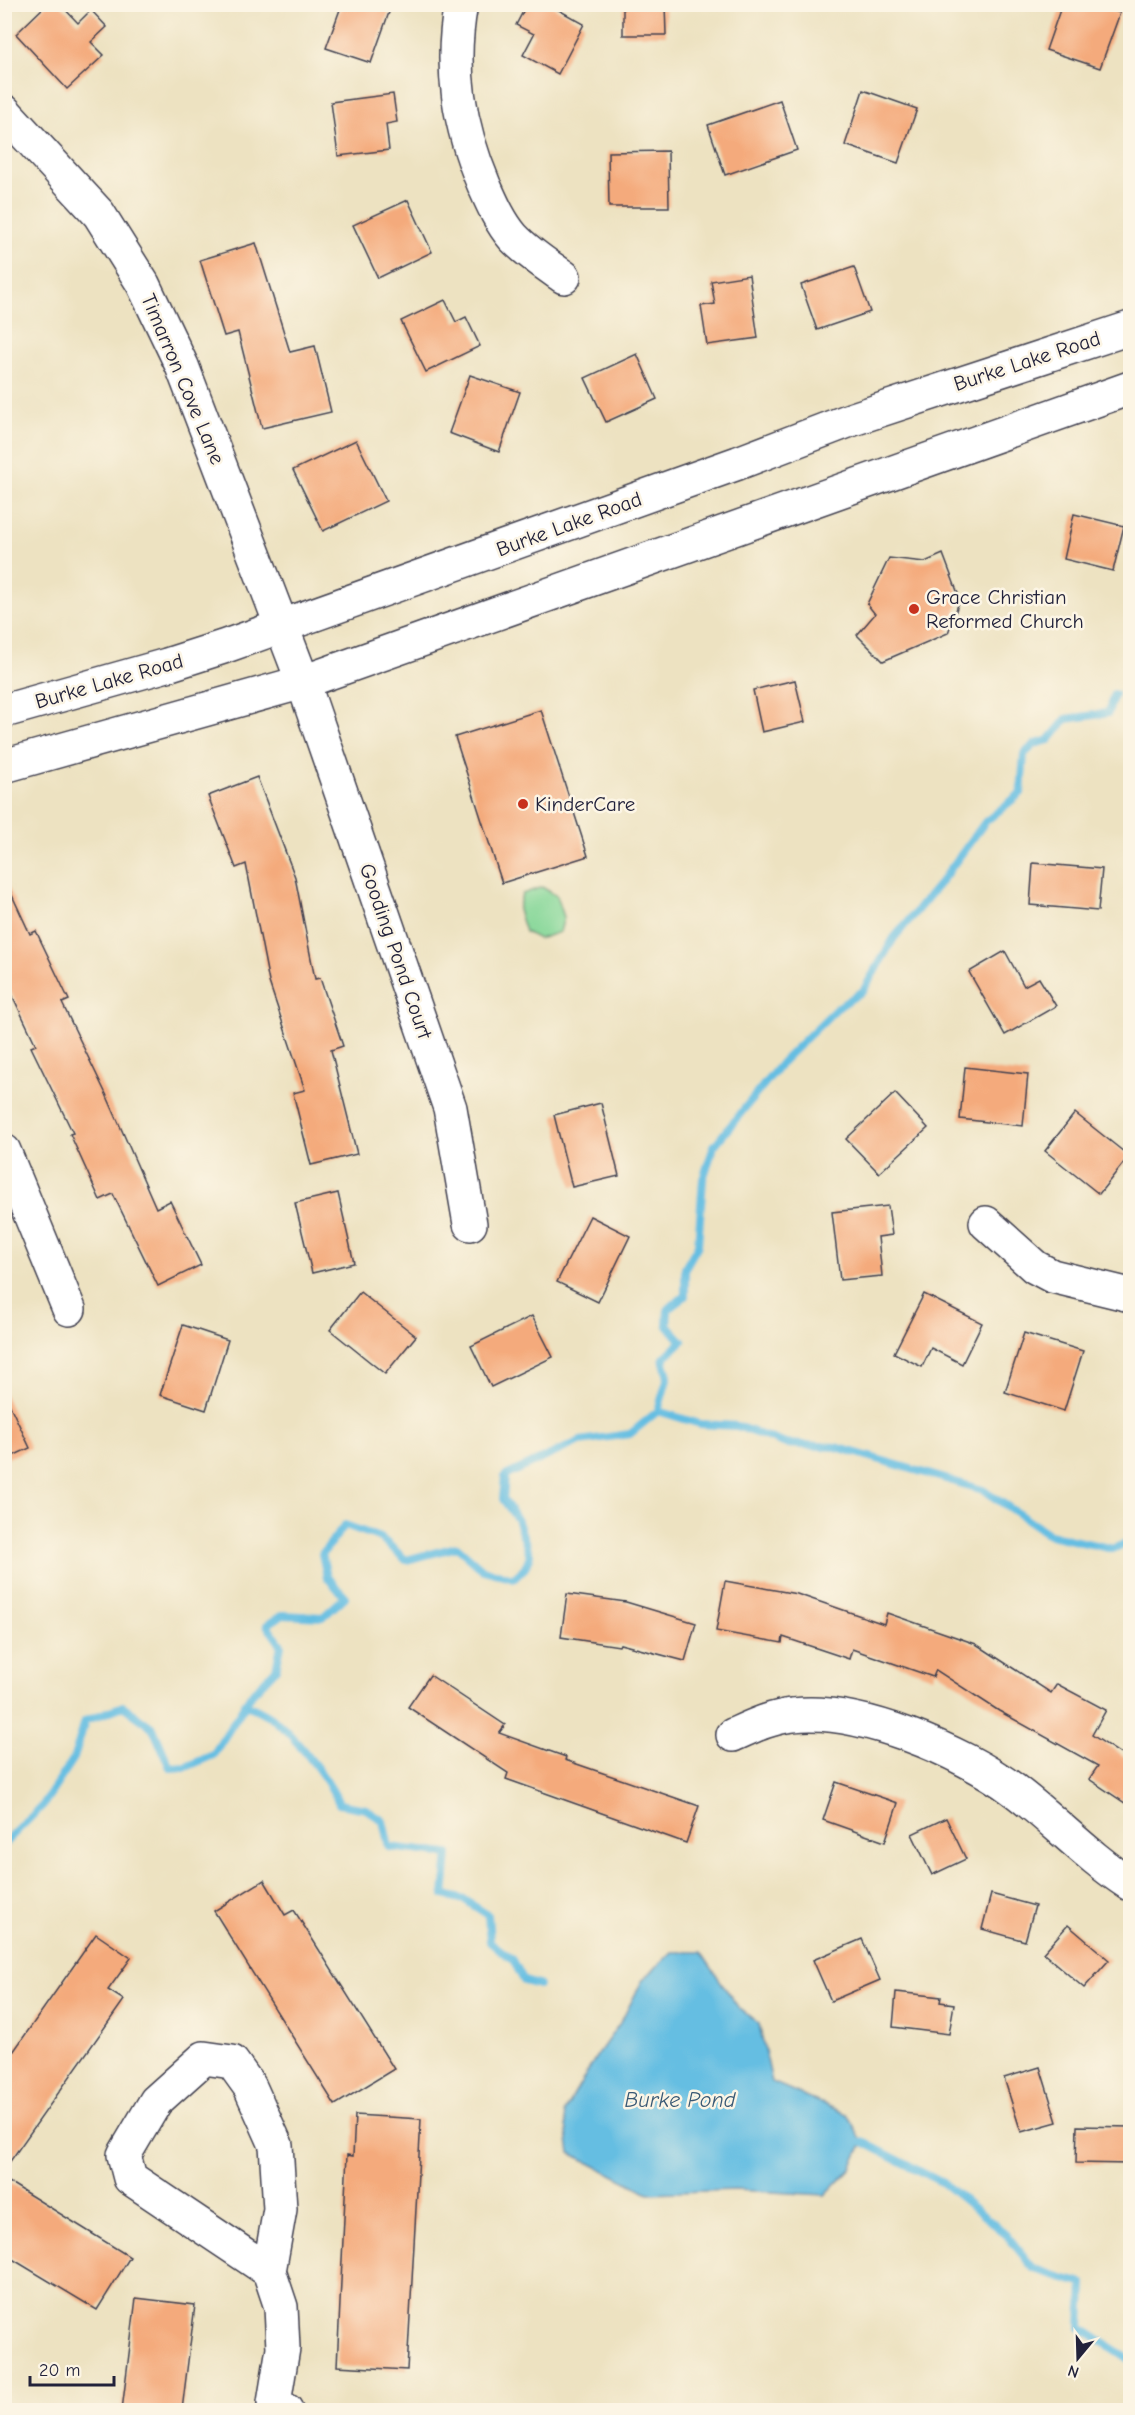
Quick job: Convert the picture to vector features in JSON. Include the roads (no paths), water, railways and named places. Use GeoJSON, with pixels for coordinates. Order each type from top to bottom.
{"type":"FeatureCollection","features":[{"type":"Feature","properties":{"kind":"street"},"geometry":{"type":"LineString","coordinates":[[461,4],[455,75],[463,126],[474,162],[497,214],[512,236],[524,249],[564,278]]}},
{"type":"Feature","properties":{"kind":"street","name":"Timarron Cove Lane"},"geometry":{"type":"LineString","coordinates":[[4,111],[99,214],[143,284],[182,366],[280,627],[303,682]]}},
{"type":"Feature","properties":{"kind":"street","name":"Burke Lake Road"},"geometry":{"type":"LineString","coordinates":[[4,711],[167,665],[280,627],[853,419],[1131,328]]}},
{"type":"Feature","properties":{"kind":"street"},"geometry":{"type":"LineString","coordinates":[[4,766],[303,682],[1131,388]]}},
{"type":"Feature","properties":{"kind":"street","name":"Gooding Pond Court"},"geometry":{"type":"LineString","coordinates":[[303,682],[450,1108],[470,1224]]}},
{"type":"Feature","properties":{"kind":"street"},"geometry":{"type":"LineString","coordinates":[[4,1151],[69,1309]]}},
{"type":"Feature","properties":{"kind":"street"},"geometry":{"type":"LineString","coordinates":[[986,1223],[1035,1267],[1052,1276],[1131,1295]]}},
{"type":"Feature","properties":{"kind":"street"},"geometry":{"type":"LineString","coordinates":[[733,1734],[775,1718],[822,1714],[873,1724],[924,1741],[969,1762],[1011,1788],[1095,1859],[1131,1884]]}},
{"type":"Feature","properties":{"kind":"street"},"geometry":{"type":"LineString","coordinates":[[269,2271],[130,2178],[124,2155],[156,2101],[204,2058],[232,2062],[250,2087],[276,2145],[280,2209],[269,2271],[282,2317],[283,2349],[274,2403],[286,2410]]}},
{"type":"Feature","properties":{"kind":"water","name":"Burke Pond"},"geometry":{"type":"Polygon","coordinates":[[[672,1952],[701,1952],[738,2007],[759,2024],[772,2082],[847,2114],[863,2142],[851,2168],[825,2195],[735,2190],[648,2193],[570,2153],[564,2112],[596,2057],[622,2020],[642,1981],[672,1952]]]}},
{"type":"Feature","properties":{"kind":"waterway"},"geometry":{"type":"LineString","coordinates":[[4,1844],[43,1805],[74,1758],[85,1721],[123,1706],[153,1728],[170,1768],[186,1767],[213,1755],[251,1695],[276,1669],[281,1645],[267,1625],[282,1615],[323,1617],[345,1597],[327,1577],[322,1554],[345,1525],[381,1538],[406,1560],[457,1547],[483,1570],[514,1578],[525,1568],[530,1555],[517,1519],[503,1499],[505,1476],[580,1441],[630,1434],[658,1411],[668,1376],[663,1359],[682,1341],[667,1325],[668,1309],[685,1296],[685,1268],[698,1245],[703,1179],[714,1146],[783,1061],[837,1008],[863,991],[894,938],[940,883],[985,822],[1021,793],[1024,754],[1035,744],[1049,740],[1066,719],[1108,713],[1114,694]]}},
{"type":"Feature","properties":{"kind":"waterway"},"geometry":{"type":"LineString","coordinates":[[658,1411],[700,1424],[737,1426],[786,1444],[836,1447],[983,1490],[1050,1535],[1113,1549],[1130,1541]]}},
{"type":"Feature","properties":{"kind":"waterway"},"geometry":{"type":"LineString","coordinates":[[245,1704],[270,1717],[299,1744],[319,1770],[339,1804],[366,1809],[383,1821],[389,1847],[448,1854],[444,1895],[465,1900],[488,1915],[490,1942],[513,1960],[524,1981],[539,1985]]}},
{"type":"Feature","properties":{"kind":"waterway"},"geometry":{"type":"LineString","coordinates":[[863,2142],[943,2183],[1005,2233],[1034,2269],[1083,2284],[1081,2328],[1130,2360]]}},
{"type":"Feature","properties":{"kind":"place","name":"Grace Christian Reformed Church"},"geometry":{"type":"Point","coordinates":[914,609]}},
{"type":"Feature","properties":{"kind":"place","name":"KinderCare"},"geometry":{"type":"Point","coordinates":[523,804]}}]}
